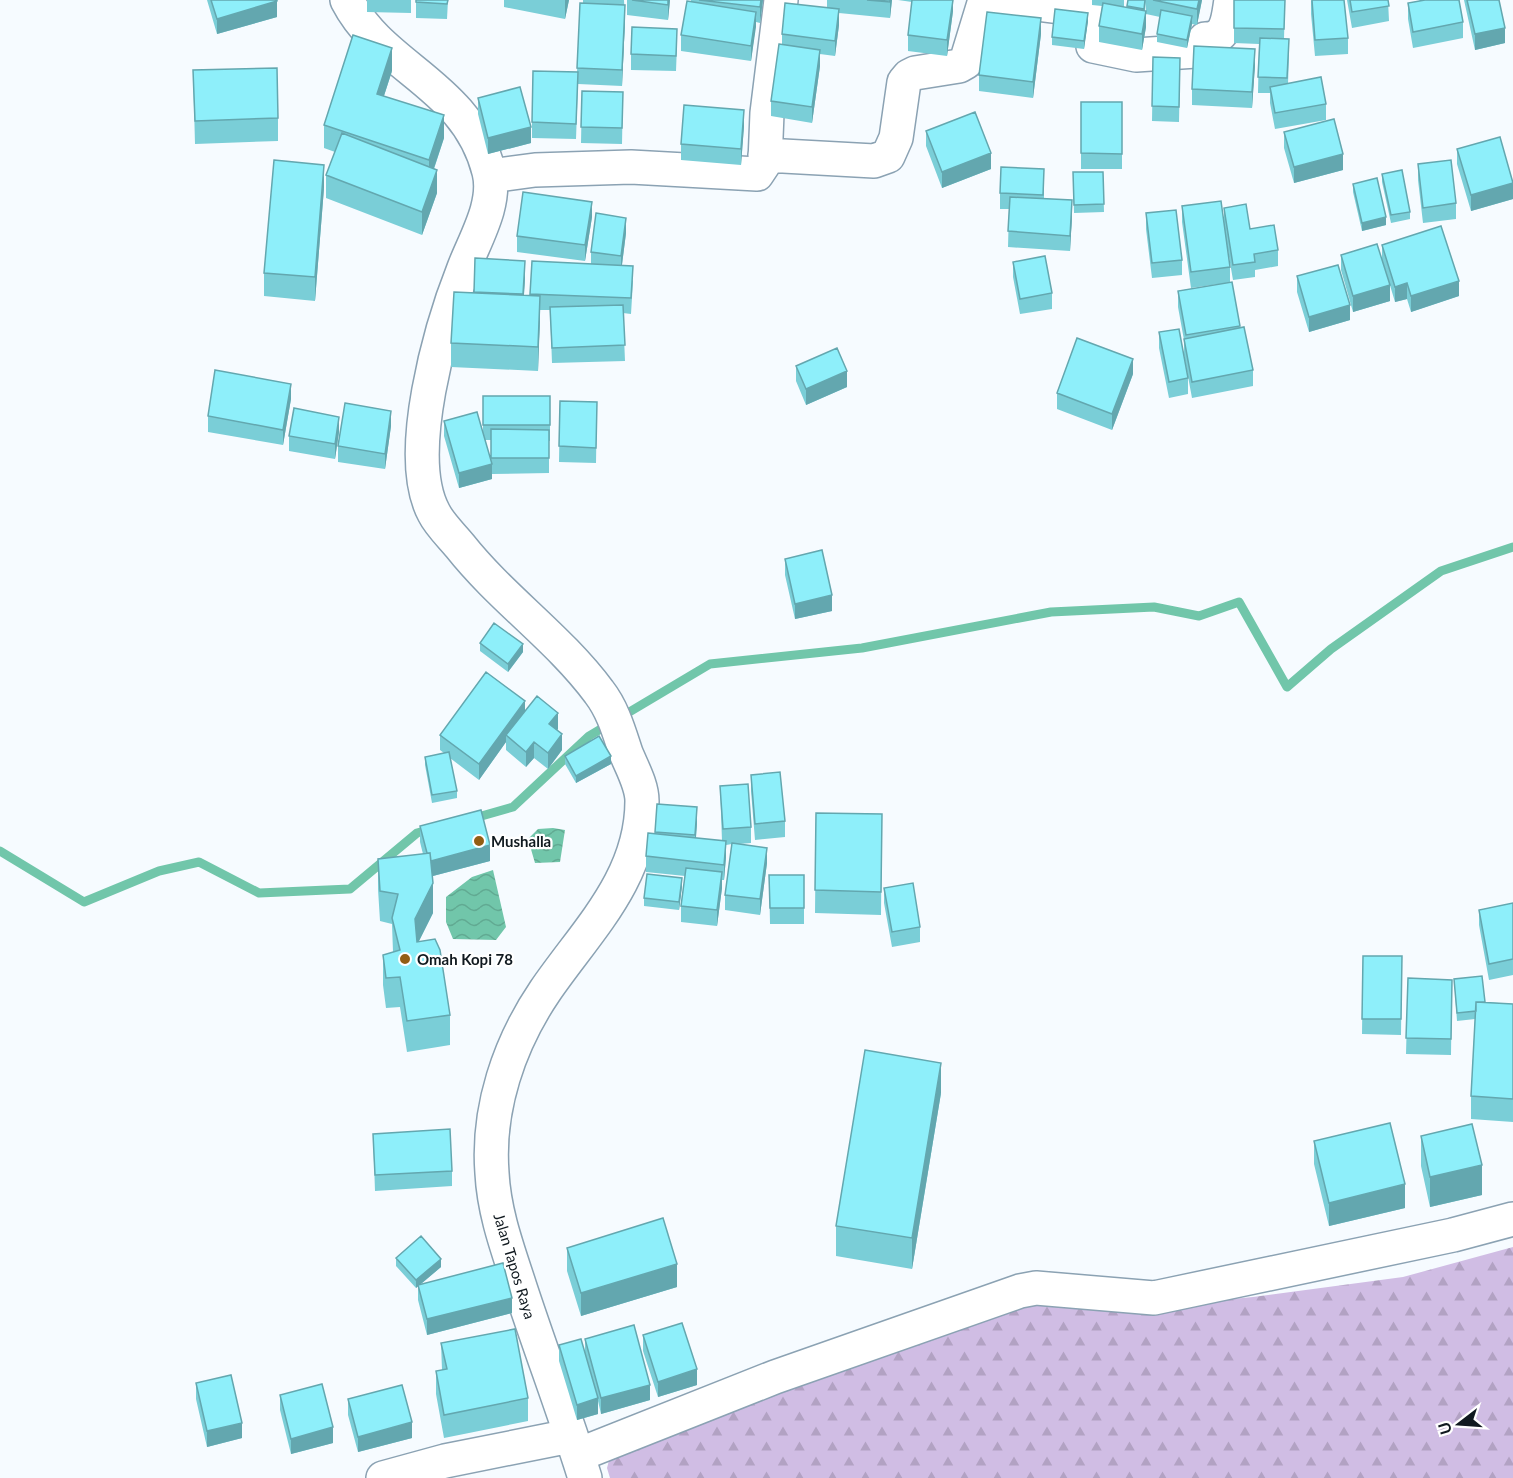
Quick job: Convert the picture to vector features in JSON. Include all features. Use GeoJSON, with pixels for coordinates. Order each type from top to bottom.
{"type":"FeatureCollection","features":[{"type":"Feature","properties":{"kind":"street"},"geometry":{"type":"LineString","coordinates":[[347,0],[353,12],[380,42],[440,92],[472,128],[490,176],[535,170],[631,167],[749,175],[762,169],[781,0]]}},
{"type":"Feature","properties":{"kind":"street"},"geometry":{"type":"LineString","coordinates":[[765,155],[874,161],[888,156],[896,138],[907,78],[915,73],[960,66],[966,62],[985,0]]}},
{"type":"Feature","properties":{"kind":"street"},"geometry":{"type":"LineString","coordinates":[[1005,0],[1091,11],[1095,22],[1093,46],[1136,55],[1196,51],[1205,39],[1216,38],[1224,32],[1231,0]]}},
{"type":"Feature","properties":{"kind":"street","name":"Jalan Tapos Raya"},"geometry":{"type":"LineString","coordinates":[[490,176],[486,214],[463,270],[431,384],[422,443],[426,489],[434,513],[480,571],[570,658],[601,694],[612,714],[642,796],[635,855],[625,880],[541,996],[503,1070],[495,1115],[491,1172],[500,1224],[578,1456]]}},
{"type":"Feature","properties":{"kind":"street"},"geometry":{"type":"LineString","coordinates":[[383,1478],[445,1461],[578,1456],[775,1377],[1020,1291],[1036,1288],[1154,1298],[1453,1235],[1513,1219]]}},
{"type":"Feature","properties":{"kind":"green space"},"geometry":{"type":"Polygon","coordinates":[[[1513,1247],[1513,1478],[610,1478],[607,1468],[612,1449],[1019,1297],[1140,1308],[1253,1297],[1403,1277],[1513,1247]]]}},
{"type":"Feature","properties":{"kind":"water"},"geometry":{"type":"Polygon","coordinates":[[[538,829],[565,830],[560,862],[535,863],[528,839],[538,829]]]}},
{"type":"Feature","properties":{"kind":"water"},"geometry":{"type":"Polygon","coordinates":[[[493,870],[506,927],[496,940],[453,939],[446,922],[446,897],[472,877],[493,870]]]}},
{"type":"Feature","properties":{"kind":"building"},"geometry":{"type":"Polygon","coordinates":[[[211,0],[277,0],[277,1],[217,19],[211,0]]]}},
{"type":"Feature","properties":{"kind":"building"},"geometry":{"type":"Polygon","coordinates":[[[416,0],[448,0],[447,4],[416,2],[416,0]]]}},
{"type":"Feature","properties":{"kind":"building"},"geometry":{"type":"Polygon","coordinates":[[[632,0],[668,0],[668,5],[632,0]]]}},
{"type":"Feature","properties":{"kind":"building"},"geometry":{"type":"Polygon","coordinates":[[[699,0],[761,0],[760,7],[699,0]]]}},
{"type":"Feature","properties":{"kind":"building"},"geometry":{"type":"Polygon","coordinates":[[[867,0],[890,0],[890,2],[867,0]]]}},
{"type":"Feature","properties":{"kind":"building"},"geometry":{"type":"Polygon","coordinates":[[[912,0],[953,0],[947,40],[908,35],[912,0]]]}},
{"type":"Feature","properties":{"kind":"building"},"geometry":{"type":"Polygon","coordinates":[[[1128,0],[1145,0],[1144,9],[1127,6],[1128,0]]]}},
{"type":"Feature","properties":{"kind":"building"},"geometry":{"type":"Polygon","coordinates":[[[1153,0],[1199,0],[1197,9],[1153,0]]]}},
{"type":"Feature","properties":{"kind":"building"},"geometry":{"type":"Polygon","coordinates":[[[1234,0],[1285,0],[1284,29],[1234,28],[1234,0]]]}},
{"type":"Feature","properties":{"kind":"building"},"geometry":{"type":"Polygon","coordinates":[[[1312,0],[1344,0],[1348,38],[1315,40],[1312,0]]]}},
{"type":"Feature","properties":{"kind":"building"},"geometry":{"type":"Polygon","coordinates":[[[1350,0],[1388,0],[1389,6],[1352,12],[1350,0]]]}},
{"type":"Feature","properties":{"kind":"building"},"geometry":{"type":"Polygon","coordinates":[[[1425,0],[1459,0],[1463,22],[1413,32],[1408,3],[1425,0]]]}},
{"type":"Feature","properties":{"kind":"building"},"geometry":{"type":"Polygon","coordinates":[[[1467,0],[1499,0],[1505,28],[1475,34],[1467,0]]]}},
{"type":"Feature","properties":{"kind":"building"},"geometry":{"type":"Polygon","coordinates":[[[687,1],[756,12],[751,46],[681,35],[687,1]]]}},
{"type":"Feature","properties":{"kind":"building"},"geometry":{"type":"Polygon","coordinates":[[[580,3],[625,5],[622,70],[577,68],[580,3]]]}},
{"type":"Feature","properties":{"kind":"building"},"geometry":{"type":"Polygon","coordinates":[[[785,3],[839,9],[835,41],[782,34],[785,3]]]}},
{"type":"Feature","properties":{"kind":"building"},"geometry":{"type":"Polygon","coordinates":[[[1103,3],[1146,11],[1142,34],[1099,26],[1103,3]]]}},
{"type":"Feature","properties":{"kind":"building"},"geometry":{"type":"Polygon","coordinates":[[[1055,9],[1088,13],[1084,41],[1052,37],[1055,9]]]}},
{"type":"Feature","properties":{"kind":"building"},"geometry":{"type":"Polygon","coordinates":[[[1161,10],[1192,16],[1187,40],[1157,34],[1161,10]]]}},
{"type":"Feature","properties":{"kind":"building"},"geometry":{"type":"Polygon","coordinates":[[[987,12],[1041,18],[1033,82],[979,75],[987,12]]]}},
{"type":"Feature","properties":{"kind":"building"},"geometry":{"type":"Polygon","coordinates":[[[632,27],[677,29],[676,56],[631,54],[632,27]]]}},
{"type":"Feature","properties":{"kind":"building"},"geometry":{"type":"Polygon","coordinates":[[[353,35],[392,48],[377,94],[444,115],[429,160],[324,125],[353,35]]]}},
{"type":"Feature","properties":{"kind":"building"},"geometry":{"type":"Polygon","coordinates":[[[1260,38],[1289,39],[1287,78],[1258,77],[1260,38]]]}},
{"type":"Feature","properties":{"kind":"building"},"geometry":{"type":"Polygon","coordinates":[[[779,44],[820,50],[812,107],[771,101],[779,44]]]}},
{"type":"Feature","properties":{"kind":"building"},"geometry":{"type":"Polygon","coordinates":[[[1194,46],[1255,49],[1252,92],[1192,89],[1194,46]]]}},
{"type":"Feature","properties":{"kind":"building"},"geometry":{"type":"Polygon","coordinates":[[[1153,57],[1180,58],[1179,107],[1152,106],[1153,57]]]}},
{"type":"Feature","properties":{"kind":"building"},"geometry":{"type":"Polygon","coordinates":[[[277,68],[278,118],[195,121],[193,70],[277,68]]]}},
{"type":"Feature","properties":{"kind":"building"},"geometry":{"type":"Polygon","coordinates":[[[533,71],[578,72],[576,124],[532,122],[533,71]]]}},
{"type":"Feature","properties":{"kind":"building"},"geometry":{"type":"Polygon","coordinates":[[[1321,77],[1326,104],[1275,113],[1270,87],[1321,77]]]}},
{"type":"Feature","properties":{"kind":"building"},"geometry":{"type":"Polygon","coordinates":[[[520,87],[531,127],[488,138],[478,98],[520,87]]]}},
{"type":"Feature","properties":{"kind":"building"},"geometry":{"type":"Polygon","coordinates":[[[582,91],[623,92],[622,128],[581,127],[582,91]]]}},
{"type":"Feature","properties":{"kind":"building"},"geometry":{"type":"Polygon","coordinates":[[[1081,102],[1122,102],[1122,154],[1081,153],[1081,102]]]}},
{"type":"Feature","properties":{"kind":"building"},"geometry":{"type":"Polygon","coordinates":[[[684,105],[744,110],[741,149],[681,144],[684,105]]]}},
{"type":"Feature","properties":{"kind":"building"},"geometry":{"type":"Polygon","coordinates":[[[975,112],[991,153],[942,172],[926,131],[975,112]]]}},
{"type":"Feature","properties":{"kind":"building"},"geometry":{"type":"Polygon","coordinates":[[[1334,119],[1343,154],[1294,167],[1284,132],[1334,119]]]}},
{"type":"Feature","properties":{"kind":"building"},"geometry":{"type":"Polygon","coordinates":[[[342,133],[437,170],[422,212],[326,175],[342,133]]]}},
{"type":"Feature","properties":{"kind":"building"},"geometry":{"type":"Polygon","coordinates":[[[1500,137],[1513,183],[1471,195],[1457,149],[1500,137]]]}},
{"type":"Feature","properties":{"kind":"building"},"geometry":{"type":"Polygon","coordinates":[[[274,160],[324,165],[315,277],[264,273],[274,160]]]}},
{"type":"Feature","properties":{"kind":"building"},"geometry":{"type":"Polygon","coordinates":[[[1451,160],[1456,203],[1423,208],[1418,164],[1451,160]]]}},
{"type":"Feature","properties":{"kind":"building"},"geometry":{"type":"Polygon","coordinates":[[[1001,167],[1044,169],[1043,195],[1000,193],[1001,167]]]}},
{"type":"Feature","properties":{"kind":"building"},"geometry":{"type":"Polygon","coordinates":[[[1402,170],[1410,212],[1391,215],[1382,174],[1402,170]]]}},
{"type":"Feature","properties":{"kind":"building"},"geometry":{"type":"Polygon","coordinates":[[[1073,172],[1103,172],[1104,204],[1074,205],[1073,172]]]}},
{"type":"Feature","properties":{"kind":"building"},"geometry":{"type":"Polygon","coordinates":[[[1377,178],[1386,217],[1362,223],[1353,184],[1377,178]]]}},
{"type":"Feature","properties":{"kind":"building"},"geometry":{"type":"Polygon","coordinates":[[[523,192],[592,202],[585,245],[517,236],[523,192]]]}},
{"type":"Feature","properties":{"kind":"building"},"geometry":{"type":"Polygon","coordinates":[[[1010,197],[1072,200],[1070,236],[1008,231],[1010,197]]]}},
{"type":"Feature","properties":{"kind":"building"},"geometry":{"type":"Polygon","coordinates":[[[1221,201],[1230,267],[1191,272],[1182,206],[1221,201]]]}},
{"type":"Feature","properties":{"kind":"building"},"geometry":{"type":"Polygon","coordinates":[[[1246,204],[1250,229],[1274,225],[1278,250],[1254,254],[1255,262],[1233,265],[1224,208],[1246,204]]]}},
{"type":"Feature","properties":{"kind":"building"},"geometry":{"type":"Polygon","coordinates":[[[1176,210],[1182,260],[1152,263],[1146,213],[1176,210]]]}},
{"type":"Feature","properties":{"kind":"building"},"geometry":{"type":"Polygon","coordinates":[[[596,213],[626,218],[621,256],[591,252],[596,213]]]}},
{"type":"Feature","properties":{"kind":"building"},"geometry":{"type":"Polygon","coordinates":[[[1441,226],[1459,281],[1411,296],[1407,283],[1395,287],[1382,245],[1441,226]]]}},
{"type":"Feature","properties":{"kind":"building"},"geometry":{"type":"Polygon","coordinates":[[[1377,244],[1390,285],[1353,296],[1341,255],[1377,244]]]}},
{"type":"Feature","properties":{"kind":"building"},"geometry":{"type":"Polygon","coordinates":[[[1045,256],[1052,293],[1020,299],[1013,262],[1045,256]]]}},
{"type":"Feature","properties":{"kind":"building"},"geometry":{"type":"Polygon","coordinates":[[[475,258],[525,261],[523,294],[474,292],[475,258]]]}},
{"type":"Feature","properties":{"kind":"building"},"geometry":{"type":"Polygon","coordinates":[[[532,261],[633,266],[631,298],[530,294],[532,261]]]}},
{"type":"Feature","properties":{"kind":"building"},"geometry":{"type":"Polygon","coordinates":[[[1338,265],[1350,305],[1309,317],[1297,276],[1338,265]]]}},
{"type":"Feature","properties":{"kind":"building"},"geometry":{"type":"Polygon","coordinates":[[[1232,282],[1240,326],[1186,335],[1178,291],[1232,282]]]}},
{"type":"Feature","properties":{"kind":"building"},"geometry":{"type":"Polygon","coordinates":[[[454,292],[540,296],[538,347],[451,343],[454,292]]]}},
{"type":"Feature","properties":{"kind":"building"},"geometry":{"type":"Polygon","coordinates":[[[623,305],[625,345],[552,348],[550,307],[623,305]]]}},
{"type":"Feature","properties":{"kind":"building"},"geometry":{"type":"Polygon","coordinates":[[[1244,327],[1253,370],[1192,382],[1184,339],[1244,327]]]}},
{"type":"Feature","properties":{"kind":"building"},"geometry":{"type":"Polygon","coordinates":[[[1179,329],[1188,378],[1169,382],[1159,332],[1179,329]]]}},
{"type":"Feature","properties":{"kind":"building"},"geometry":{"type":"Polygon","coordinates":[[[1077,338],[1133,359],[1112,414],[1057,393],[1077,338]]]}},
{"type":"Feature","properties":{"kind":"building"},"geometry":{"type":"Polygon","coordinates":[[[837,348],[847,371],[806,389],[796,366],[837,348]]]}},
{"type":"Feature","properties":{"kind":"building"},"geometry":{"type":"Polygon","coordinates":[[[215,370],[291,384],[283,430],[208,416],[215,370]]]}},
{"type":"Feature","properties":{"kind":"building"},"geometry":{"type":"Polygon","coordinates":[[[483,396],[550,396],[550,425],[483,425],[483,396]]]}},
{"type":"Feature","properties":{"kind":"building"},"geometry":{"type":"Polygon","coordinates":[[[560,401],[597,402],[596,448],[559,446],[560,401]]]}},
{"type":"Feature","properties":{"kind":"building"},"geometry":{"type":"Polygon","coordinates":[[[345,403],[391,411],[385,454],[338,446],[345,403]]]}},
{"type":"Feature","properties":{"kind":"building"},"geometry":{"type":"Polygon","coordinates":[[[294,408],[339,417],[335,444],[289,436],[294,408]]]}},
{"type":"Feature","properties":{"kind":"building"},"geometry":{"type":"Polygon","coordinates":[[[477,412],[492,464],[459,473],[444,421],[477,412]]]}},
{"type":"Feature","properties":{"kind":"building"},"geometry":{"type":"Polygon","coordinates":[[[491,429],[549,430],[549,458],[491,458],[491,429]]]}},
{"type":"Feature","properties":{"kind":"building"},"geometry":{"type":"Polygon","coordinates":[[[822,550],[832,595],[795,604],[785,559],[822,550]]]}},
{"type":"Feature","properties":{"kind":"building"},"geometry":{"type":"Polygon","coordinates":[[[494,623],[523,644],[508,664],[480,643],[494,623]]]}},
{"type":"Feature","properties":{"kind":"building"},"geometry":{"type":"Polygon","coordinates":[[[486,672],[525,701],[479,764],[440,735],[486,672]]]}},
{"type":"Feature","properties":{"kind":"building"},"geometry":{"type":"Polygon","coordinates":[[[537,696],[558,713],[549,724],[562,734],[548,753],[534,742],[526,752],[506,735],[537,696]]]}},
{"type":"Feature","properties":{"kind":"building"},"geometry":{"type":"Polygon","coordinates":[[[599,736],[611,756],[576,776],[565,756],[599,736]]]}},
{"type":"Feature","properties":{"kind":"building"},"geometry":{"type":"Polygon","coordinates":[[[449,752],[457,791],[432,795],[425,757],[449,752]]]}},
{"type":"Feature","properties":{"kind":"building"},"geometry":{"type":"Polygon","coordinates":[[[780,772],[785,821],[755,824],[751,775],[780,772]]]}},
{"type":"Feature","properties":{"kind":"building"},"geometry":{"type":"Polygon","coordinates":[[[748,784],[751,827],[723,829],[720,786],[748,784]]]}},
{"type":"Feature","properties":{"kind":"building"},"geometry":{"type":"Polygon","coordinates":[[[657,804],[697,807],[695,835],[655,832],[657,804]]]}},
{"type":"Feature","properties":{"kind":"building"},"geometry":{"type":"Polygon","coordinates":[[[481,810],[490,845],[431,861],[420,826],[481,810]]]}},
{"type":"Feature","properties":{"kind":"building"},"geometry":{"type":"Polygon","coordinates":[[[816,813],[882,814],[881,892],[815,890],[816,813]]]}},
{"type":"Feature","properties":{"kind":"building"},"geometry":{"type":"Polygon","coordinates":[[[648,833],[726,841],[724,865],[646,856],[648,833]]]}},
{"type":"Feature","properties":{"kind":"building"},"geometry":{"type":"Polygon","coordinates":[[[732,843],[767,848],[760,899],[725,895],[732,843]]]}},
{"type":"Feature","properties":{"kind":"building"},"geometry":{"type":"Polygon","coordinates":[[[430,853],[433,883],[415,919],[417,942],[435,939],[440,950],[450,1015],[407,1021],[400,977],[386,978],[383,955],[400,950],[392,918],[398,894],[380,891],[378,859],[430,853]]]}},
{"type":"Feature","properties":{"kind":"building"},"geometry":{"type":"Polygon","coordinates":[[[686,868],[722,872],[717,910],[681,906],[686,868]]]}},
{"type":"Feature","properties":{"kind":"building"},"geometry":{"type":"Polygon","coordinates":[[[647,874],[682,878],[679,902],[644,898],[647,874]]]}},
{"type":"Feature","properties":{"kind":"building"},"geometry":{"type":"Polygon","coordinates":[[[769,875],[804,875],[804,908],[770,908],[769,875]]]}},
{"type":"Feature","properties":{"kind":"building"},"geometry":{"type":"Polygon","coordinates":[[[913,883],[920,927],[892,932],[884,888],[913,883]]]}},
{"type":"Feature","properties":{"kind":"building"},"geometry":{"type":"Polygon","coordinates":[[[1513,903],[1513,959],[1489,964],[1479,910],[1513,903]]]}},
{"type":"Feature","properties":{"kind":"building"},"geometry":{"type":"Polygon","coordinates":[[[1363,956],[1402,956],[1401,1019],[1362,1019],[1363,956]]]}},
{"type":"Feature","properties":{"kind":"building"},"geometry":{"type":"Polygon","coordinates":[[[1482,976],[1485,1002],[1476,1002],[1476,1011],[1457,1013],[1454,979],[1482,976]]]}},
{"type":"Feature","properties":{"kind":"building"},"geometry":{"type":"Polygon","coordinates":[[[1408,978],[1452,980],[1451,1039],[1406,1038],[1408,978]]]}},
{"type":"Feature","properties":{"kind":"building"},"geometry":{"type":"Polygon","coordinates":[[[1476,1002],[1513,1004],[1513,1099],[1471,1096],[1476,1002]]]}},
{"type":"Feature","properties":{"kind":"building"},"geometry":{"type":"Polygon","coordinates":[[[865,1050],[941,1063],[912,1238],[836,1226],[865,1050]]]}},
{"type":"Feature","properties":{"kind":"building"},"geometry":{"type":"Polygon","coordinates":[[[1390,1123],[1405,1184],[1329,1203],[1314,1141],[1390,1123]]]}},
{"type":"Feature","properties":{"kind":"building"},"geometry":{"type":"Polygon","coordinates":[[[1472,1124],[1482,1165],[1430,1177],[1421,1136],[1472,1124]]]}},
{"type":"Feature","properties":{"kind":"building"},"geometry":{"type":"Polygon","coordinates":[[[450,1129],[452,1171],[375,1175],[373,1134],[450,1129]]]}},
{"type":"Feature","properties":{"kind":"building"},"geometry":{"type":"Polygon","coordinates":[[[663,1218],[677,1264],[581,1293],[567,1248],[663,1218]]]}},
{"type":"Feature","properties":{"kind":"building"},"geometry":{"type":"Polygon","coordinates":[[[421,1236],[441,1259],[416,1280],[396,1258],[421,1236]]]}},
{"type":"Feature","properties":{"kind":"building"},"geometry":{"type":"Polygon","coordinates":[[[503,1263],[512,1298],[427,1319],[418,1285],[503,1263]]]}},
{"type":"Feature","properties":{"kind":"building"},"geometry":{"type":"Polygon","coordinates":[[[682,1323],[697,1369],[658,1382],[643,1335],[682,1323]]]}},
{"type":"Feature","properties":{"kind":"building"},"geometry":{"type":"Polygon","coordinates":[[[634,1325],[650,1385],[601,1398],[585,1339],[634,1325]]]}},
{"type":"Feature","properties":{"kind":"building"},"geometry":{"type":"Polygon","coordinates":[[[515,1329],[528,1398],[444,1415],[436,1371],[447,1369],[441,1343],[515,1329]]]}},
{"type":"Feature","properties":{"kind":"building"},"geometry":{"type":"Polygon","coordinates":[[[581,1339],[598,1398],[577,1405],[559,1345],[581,1339]]]}},
{"type":"Feature","properties":{"kind":"building"},"geometry":{"type":"Polygon","coordinates":[[[231,1375],[242,1423],[207,1431],[196,1383],[231,1375]]]}},
{"type":"Feature","properties":{"kind":"building"},"geometry":{"type":"Polygon","coordinates":[[[322,1384],[333,1427],[291,1439],[280,1395],[322,1384]]]}},
{"type":"Feature","properties":{"kind":"building"},"geometry":{"type":"Polygon","coordinates":[[[402,1385],[412,1422],[358,1437],[348,1399],[402,1385]]]}},
{"type":"Feature","properties":{"kind":"waterway"},"geometry":{"type":"LineString","coordinates":[[471,819],[513,807],[589,736],[710,664],[862,648],[1051,612],[1154,607],[1199,616],[1239,602],[1287,687],[1331,649],[1441,571],[1513,547]]}},
{"type":"Feature","properties":{"kind":"waterway"},"geometry":{"type":"LineString","coordinates":[[0,851],[84,902],[159,871],[199,862],[259,893],[350,889],[417,833],[431,829]]}},
{"type":"Feature","properties":{"kind":"place","name":"Mushalla"},"geometry":{"type":"Point","coordinates":[479,841]}},
{"type":"Feature","properties":{"kind":"place","name":"Omah Kopi 78"},"geometry":{"type":"Point","coordinates":[405,959]}}]}
